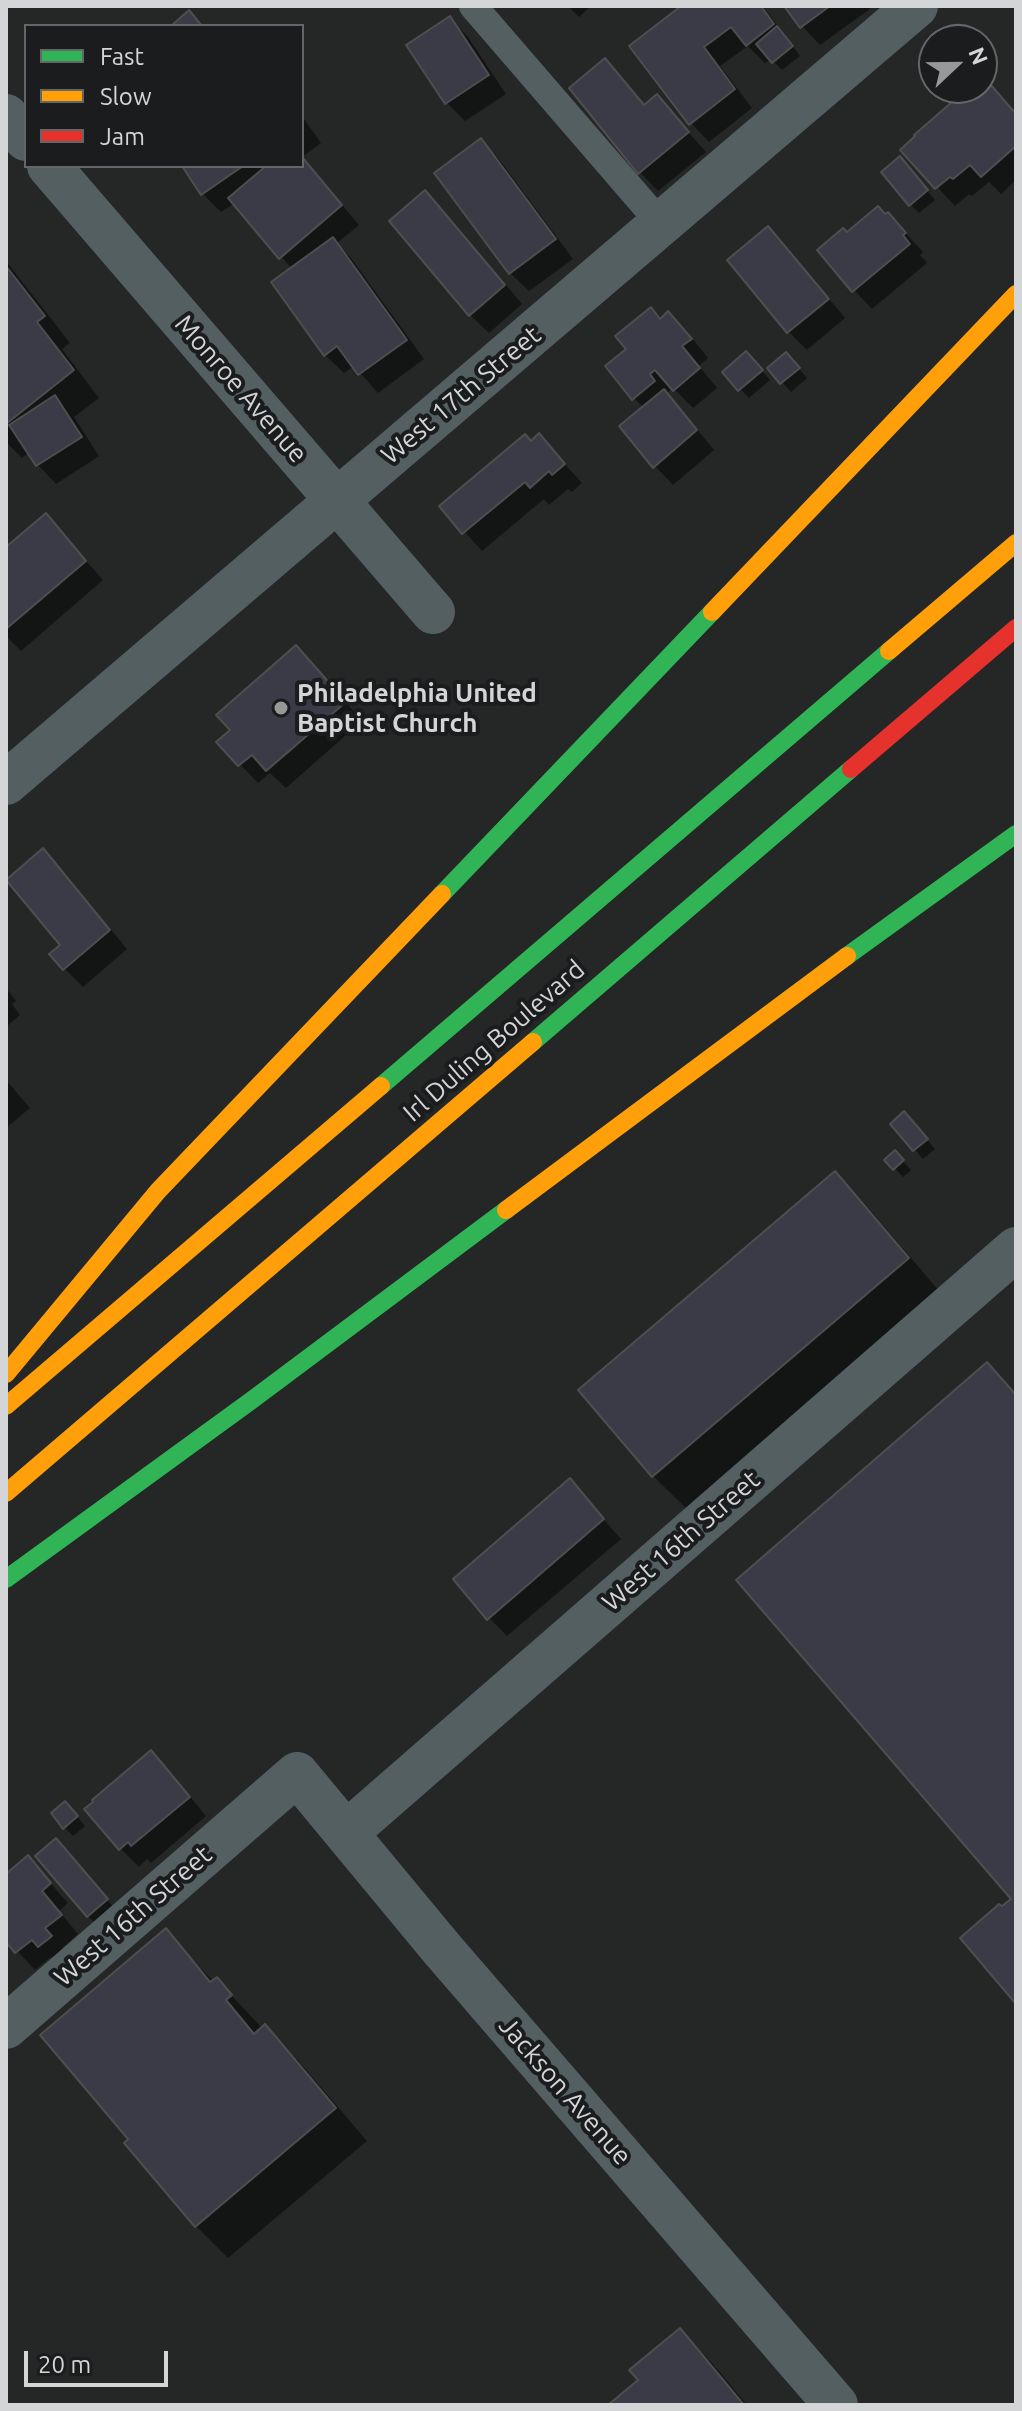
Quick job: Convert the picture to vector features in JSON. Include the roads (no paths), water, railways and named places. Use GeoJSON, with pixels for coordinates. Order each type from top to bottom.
{"type":"FeatureCollection","features":[{"type":"Feature","properties":{"kind":"highway"},"geometry":{"type":"LineString","coordinates":[[6,1374],[158,1191],[1016,294]]}},
{"type":"Feature","properties":{"kind":"highway","name":"Irl Duling Boulevard"},"geometry":{"type":"LineString","coordinates":[[6,1406],[1016,543]]}},
{"type":"Feature","properties":{"kind":"highway","name":"Irl Duling Boulevard"},"geometry":{"type":"LineString","coordinates":[[6,1493],[1016,628]]}},
{"type":"Feature","properties":{"kind":"highway"},"geometry":{"type":"LineString","coordinates":[[6,1579],[252,1400],[818,977],[1016,834]]}},
{"type":"Feature","properties":{"kind":"street","name":"West 17th Street"},"geometry":{"type":"LineString","coordinates":[[7,779],[916,6]]}},
{"type":"Feature","properties":{"kind":"street"},"geometry":{"type":"LineString","coordinates":[[6,116],[24,137]]}},
{"type":"Feature","properties":{"kind":"street","name":"Monroe Avenue"},"geometry":{"type":"LineString","coordinates":[[51,168],[433,612]]}},
{"type":"Feature","properties":{"kind":"street","name":"West 16th Street"},"geometry":{"type":"LineString","coordinates":[[346,1833],[1008,1273]]}},
{"type":"Feature","properties":{"kind":"street","name":"West 16th Street"},"geometry":{"type":"LineString","coordinates":[[6,2027],[297,1774]]}},
{"type":"Feature","properties":{"kind":"street","name":"Jackson Avenue"},"geometry":{"type":"LineString","coordinates":[[297,1774],[442,1949],[836,2405]]}},
{"type":"Feature","properties":{"kind":"lane"},"geometry":{"type":"LineString","coordinates":[[473,6],[662,225]]}},
{"type":"Feature","properties":{"kind":"place","name":"Philadelphia United Baptist Church"},"geometry":{"type":"Point","coordinates":[281,708]}}]}
